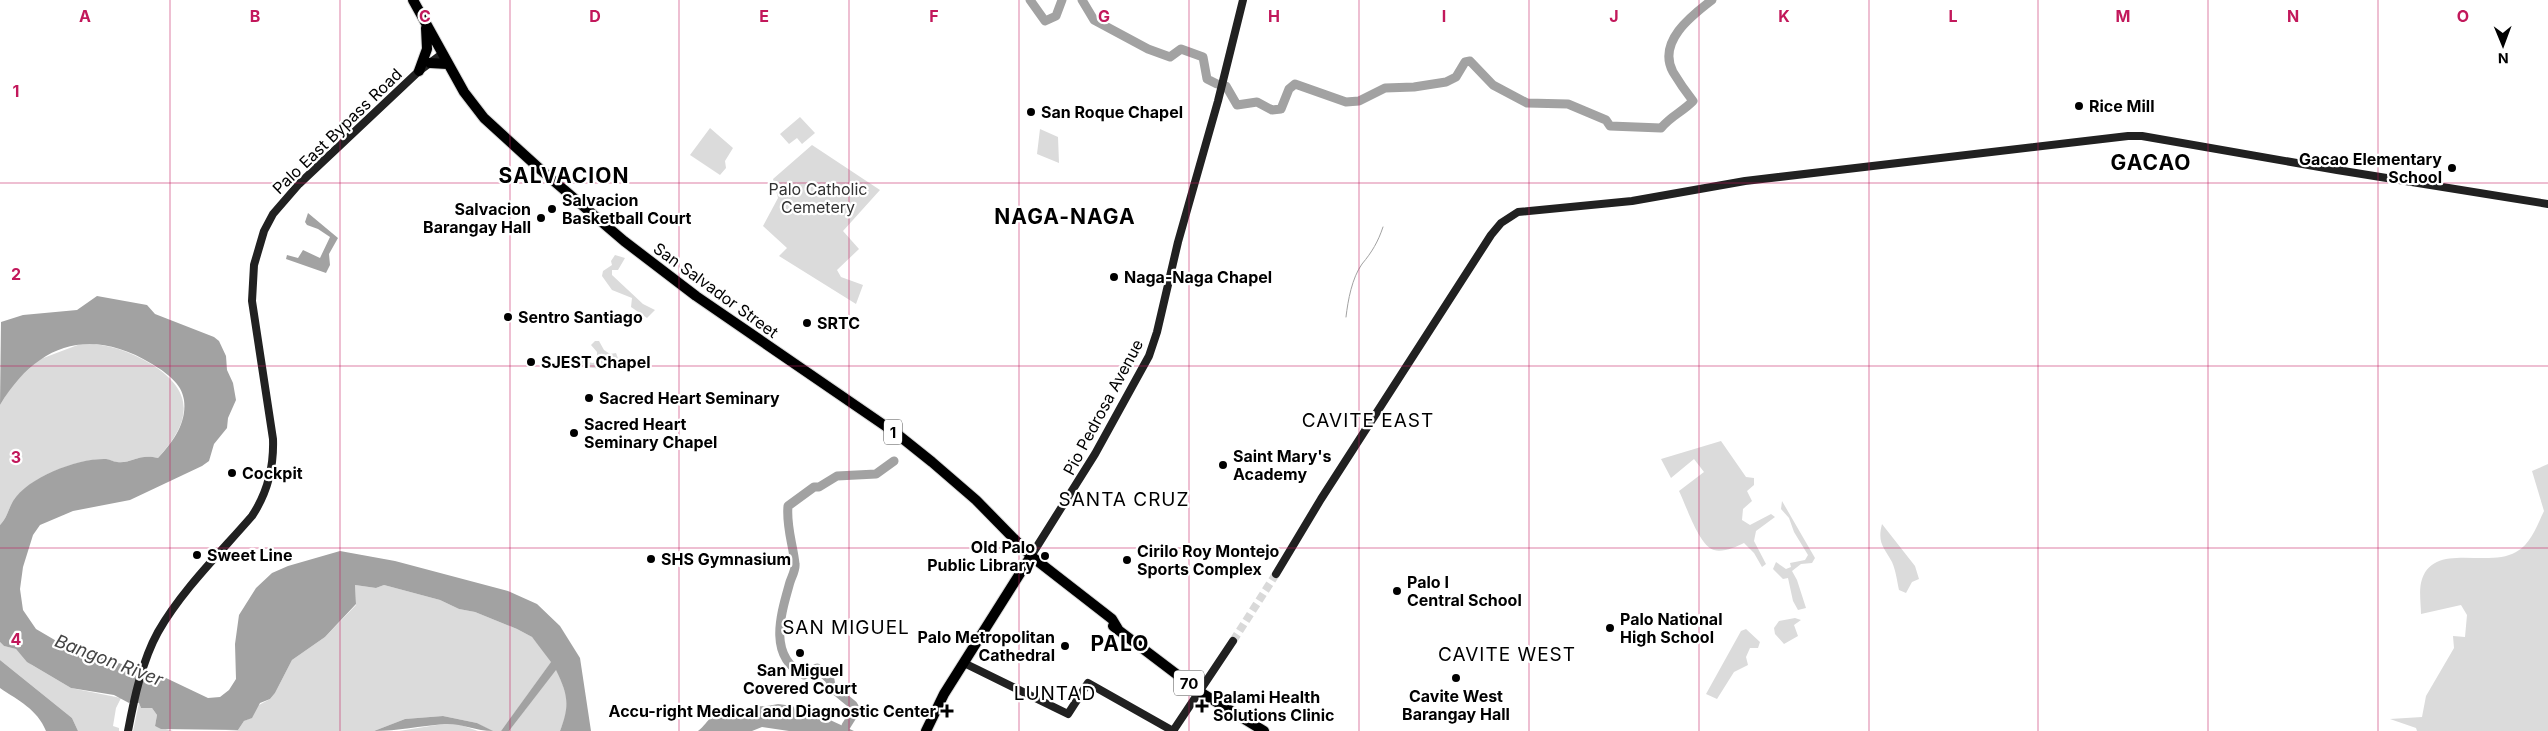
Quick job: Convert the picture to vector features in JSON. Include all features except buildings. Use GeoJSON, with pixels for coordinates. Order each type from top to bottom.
{"type":"FeatureCollection","features":[{"type":"Feature","properties":{"kind":"highway","name":"1"},"geometry":{"type":"LineString","coordinates":[[413,0],[448,64]]}},
{"type":"Feature","properties":{"kind":"highway"},"geometry":{"type":"LineString","coordinates":[[419,71],[427,49],[426,24]]}},
{"type":"Feature","properties":{"kind":"highway"},"geometry":{"type":"LineString","coordinates":[[430,63],[448,64]]}},
{"type":"Feature","properties":{"kind":"highway","name":"San Salvador Street"},"geometry":{"type":"LineString","coordinates":[[448,64],[464,92],[484,118],[617,236],[696,296],[897,434],[932,462],[969,496],[973,505],[1033,561],[1112,619],[1118,628],[1200,692],[1264,731]]}},
{"type":"Feature","properties":{"kind":"highway"},"geometry":{"type":"LineString","coordinates":[[926,731],[944,694],[1033,561]]}},
{"type":"Feature","properties":{"kind":"main road","name":"Pio Pedrosa Avenue"},"geometry":{"type":"LineString","coordinates":[[1033,561],[1150,356],[1243,0]]}},
{"type":"Feature","properties":{"kind":"main road","name":"Palo East Bypass Road"},"geometry":{"type":"LineString","coordinates":[[128,731],[145,666],[157,633],[170,613],[252,516],[266,491],[271,474],[274,459],[273,439],[252,302],[254,265],[264,231],[273,214],[299,184],[419,71],[442,54]]}},
{"type":"Feature","properties":{"kind":"main road"},"geometry":{"type":"LineString","coordinates":[[1276,574],[1321,499],[1491,235],[1501,223],[1518,212],[1632,201],[1745,181],[2128,136],[2142,136],[2548,204]]}},
{"type":"Feature","properties":{"kind":"main road"},"geometry":{"type":"LineString","coordinates":[[964,664],[1068,714],[1088,683],[1173,731],[1233,641]]}},
{"type":"Feature","properties":{"kind":"green space"},"geometry":{"type":"Polygon","coordinates":[[[800,117],[815,133],[802,144],[797,138],[789,144],[780,134],[800,117]]]}},
{"type":"Feature","properties":{"kind":"green space"},"geometry":{"type":"Polygon","coordinates":[[[710,128],[733,148],[725,161],[726,168],[720,175],[690,155],[710,128]]]}},
{"type":"Feature","properties":{"kind":"green space"},"geometry":{"type":"Polygon","coordinates":[[[1040,129],[1058,137],[1059,163],[1037,154],[1040,129]]]}},
{"type":"Feature","properties":{"kind":"green space","name":"Palo Catholic Cemetery"},"geometry":{"type":"Polygon","coordinates":[[[812,145],[880,190],[843,231],[859,249],[837,270],[841,277],[863,285],[856,304],[779,256],[787,248],[763,226],[778,198],[773,179],[812,145]]]}},
{"type":"Feature","properties":{"kind":"green space"},"geometry":{"type":"Polygon","coordinates":[[[615,255],[625,258],[618,270],[612,270],[612,275],[643,304],[655,310],[647,318],[631,307],[632,298],[612,290],[602,276],[603,271],[612,265],[611,261],[615,255]]]}},
{"type":"Feature","properties":{"kind":"green space"},"geometry":{"type":"Polygon","coordinates":[[[595,341],[599,341],[604,350],[610,354],[616,353],[619,361],[613,370],[583,367],[582,361],[593,363],[597,361],[597,352],[591,345],[595,341]]]}},
{"type":"Feature","properties":{"kind":"green space"},"geometry":{"type":"Polygon","coordinates":[[[83,343],[110,347],[135,355],[166,375],[176,385],[182,397],[184,408],[177,432],[158,458],[146,457],[126,462],[115,462],[107,459],[82,462],[42,477],[20,493],[13,501],[0,525],[0,405],[12,385],[38,360],[83,343]]]}},
{"type":"Feature","properties":{"kind":"green space"},"geometry":{"type":"Polygon","coordinates":[[[1721,441],[1746,477],[1754,478],[1754,485],[1747,491],[1752,501],[1743,509],[1742,520],[1750,525],[1771,514],[1775,517],[1756,531],[1754,541],[1766,564],[1762,567],[1754,553],[1744,543],[1721,551],[1708,547],[1698,533],[1679,491],[1704,472],[1694,459],[1671,478],[1661,459],[1721,441]]]}},
{"type":"Feature","properties":{"kind":"green space"},"geometry":{"type":"Polygon","coordinates":[[[2548,464],[2548,731],[2417,731],[2416,728],[2390,719],[2422,717],[2426,696],[2454,648],[2453,636],[2465,637],[2467,615],[2461,605],[2421,614],[2420,587],[2427,570],[2436,562],[2448,559],[2490,558],[2504,556],[2521,549],[2533,534],[2544,511],[2532,471],[2548,464]]]}},
{"type":"Feature","properties":{"kind":"green space"},"geometry":{"type":"Polygon","coordinates":[[[1782,501],[1815,558],[1812,563],[1801,564],[1792,571],[1806,608],[1798,610],[1793,601],[1788,578],[1783,579],[1773,569],[1776,562],[1786,569],[1791,567],[1790,563],[1805,560],[1808,555],[1794,532],[1789,518],[1781,509],[1782,501]]]}},
{"type":"Feature","properties":{"kind":"green space"},"geometry":{"type":"Polygon","coordinates":[[[1882,524],[1915,566],[1919,579],[1912,582],[1906,593],[1899,590],[1892,562],[1882,544],[1880,536],[1882,524]]]}},
{"type":"Feature","properties":{"kind":"green space"},"geometry":{"type":"Polygon","coordinates":[[[355,585],[376,588],[384,585],[440,600],[459,609],[475,612],[532,637],[552,661],[501,731],[492,731],[477,723],[443,716],[405,719],[374,731],[226,731],[238,730],[244,721],[251,718],[257,706],[270,699],[275,693],[292,660],[325,637],[356,605],[355,585]]]}},
{"type":"Feature","properties":{"kind":"green space"},"geometry":{"type":"Polygon","coordinates":[[[1795,618],[1801,620],[1794,625],[1798,636],[1784,644],[1775,634],[1774,628],[1779,621],[1795,618]]]}},
{"type":"Feature","properties":{"kind":"green space"},"geometry":{"type":"Polygon","coordinates":[[[1746,629],[1760,642],[1758,648],[1750,648],[1746,657],[1748,665],[1734,672],[1717,699],[1706,694],[1741,631],[1746,629]]]}},
{"type":"Feature","properties":{"kind":"green space"},"geometry":{"type":"Polygon","coordinates":[[[0,642],[4,646],[16,649],[32,665],[71,688],[121,698],[116,708],[113,726],[119,728],[119,731],[78,731],[72,718],[0,660],[0,642]]]}},
{"type":"Feature","properties":{"kind":"green space"},"geometry":{"type":"Polygon","coordinates":[[[556,669],[567,700],[566,714],[560,731],[509,731],[556,669]]]}},
{"type":"Feature","properties":{"kind":"green space"},"geometry":{"type":"Polygon","coordinates":[[[139,703],[141,708],[152,708],[157,715],[155,726],[173,731],[133,731],[139,703]]]}},
{"type":"Feature","properties":{"kind":"green space"},"geometry":{"type":"Polygon","coordinates":[[[443,724],[458,724],[478,731],[399,731],[443,724]]]}},
{"type":"Feature","properties":{"kind":"water"},"geometry":{"type":"Polygon","coordinates":[[[308,213],[338,238],[329,254],[330,265],[326,273],[286,259],[287,255],[298,258],[303,250],[320,258],[330,237],[318,229],[307,225],[305,222],[308,213]]]}},
{"type":"Feature","properties":{"kind":"water","name":"Bangon River"},"geometry":{"type":"Polygon","coordinates":[[[97,296],[147,305],[155,314],[214,337],[219,341],[226,356],[227,370],[233,383],[236,400],[228,418],[227,428],[214,444],[209,461],[202,466],[130,500],[73,511],[40,525],[33,535],[23,567],[20,589],[23,610],[36,629],[65,646],[166,678],[208,698],[220,697],[229,690],[236,679],[235,644],[239,615],[256,588],[272,573],[288,566],[340,551],[395,561],[508,591],[537,604],[560,626],[580,658],[591,731],[560,731],[565,714],[566,700],[563,686],[556,670],[509,731],[501,731],[551,662],[532,637],[475,612],[459,609],[440,600],[384,585],[376,588],[355,585],[356,604],[325,637],[292,660],[275,693],[270,699],[260,703],[252,718],[244,721],[238,730],[161,729],[155,726],[157,715],[152,708],[141,708],[139,703],[131,701],[129,703],[114,695],[71,688],[27,662],[16,649],[4,646],[0,642],[0,525],[20,492],[42,477],[82,462],[107,459],[116,462],[127,462],[146,457],[158,458],[174,439],[183,417],[183,394],[176,383],[162,371],[129,352],[107,346],[86,344],[66,347],[48,355],[15,384],[0,405],[1,322],[23,315],[77,310],[97,296]]]}},
{"type":"Feature","properties":{"kind":"water"},"geometry":{"type":"Polygon","coordinates":[[[0,660],[72,718],[78,731],[46,731],[32,711],[0,688],[0,660]]]}},
{"type":"Feature","properties":{"kind":"water"},"geometry":{"type":"Polygon","coordinates":[[[778,704],[793,706],[796,711],[817,714],[854,731],[789,731],[762,727],[752,731],[698,731],[710,718],[727,710],[778,704]]]}},
{"type":"Feature","properties":{"kind":"water"},"geometry":{"type":"Polygon","coordinates":[[[443,716],[477,723],[493,731],[444,724],[374,731],[405,719],[443,716]]]}},
{"type":"Feature","properties":{"kind":"waterway"},"geometry":{"type":"LineString","coordinates":[[1030,0],[1045,21],[1056,16],[1062,0]]}},
{"type":"Feature","properties":{"kind":"waterway"},"geometry":{"type":"LineString","coordinates":[[1082,0],[1094,20],[1148,49],[1170,57],[1181,49],[1203,57],[1207,79],[1217,84]]}},
{"type":"Feature","properties":{"kind":"waterway"},"geometry":{"type":"LineString","coordinates":[[1226,86],[1237,105],[1257,102],[1272,110],[1281,109],[1289,89],[1295,84],[1346,102],[1359,101],[1385,88],[1414,87],[1446,82],[1456,77],[1465,62],[1470,61],[1493,85],[1527,103],[1568,104],[1606,120],[1610,126],[1661,128],[1693,101],[1673,72],[1669,61],[1669,50],[1673,40],[1686,22],[1712,0]]}},
{"type":"Feature","properties":{"kind":"waterway"},"geometry":{"type":"LineString","coordinates":[[1346,317],[1353,282],[1362,264],[1374,247],[1383,227]]}},
{"type":"Feature","properties":{"kind":"waterway"},"geometry":{"type":"LineString","coordinates":[[846,726],[856,710],[853,705],[831,687],[830,680],[817,668],[804,675],[792,667],[785,657],[781,646],[780,633],[783,607],[795,566],[789,528],[788,506],[814,487],[819,487],[837,476],[876,474],[894,461]]}},
{"type":"Feature","properties":{"kind":"tunnel"},"geometry":{"type":"LineString","coordinates":[[1233,641],[1276,574]]}},
{"type":"Feature","properties":{"kind":"place","name":"Rice Mill"},"geometry":{"type":"Point","coordinates":[2079,106]}},
{"type":"Feature","properties":{"kind":"place","name":"San Roque Chapel"},"geometry":{"type":"Point","coordinates":[1031,112]}},
{"type":"Feature","properties":{"kind":"place","name":"Gacao Elementary School"},"geometry":{"type":"Point","coordinates":[2452,168]}},
{"type":"Feature","properties":{"kind":"place","name":"Salvacion Basketball Court"},"geometry":{"type":"Point","coordinates":[552,209]}},
{"type":"Feature","properties":{"kind":"place","name":"Salvacion Barangay Hall"},"geometry":{"type":"Point","coordinates":[541,218]}},
{"type":"Feature","properties":{"kind":"place","name":"Naga-Naga Chapel"},"geometry":{"type":"Point","coordinates":[1114,277]}},
{"type":"Feature","properties":{"kind":"place","name":"Sentro Santiago"},"geometry":{"type":"Point","coordinates":[508,317]}},
{"type":"Feature","properties":{"kind":"place","name":"SRTC"},"geometry":{"type":"Point","coordinates":[807,323]}},
{"type":"Feature","properties":{"kind":"place","name":"SJEST Chapel"},"geometry":{"type":"Point","coordinates":[531,362]}},
{"type":"Feature","properties":{"kind":"place","name":"Sacred Heart Seminary"},"geometry":{"type":"Point","coordinates":[589,398]}},
{"type":"Feature","properties":{"kind":"place","name":"Sacred Heart Seminary Chapel"},"geometry":{"type":"Point","coordinates":[574,433]}},
{"type":"Feature","properties":{"kind":"place","name":"Saint Mary's Academy"},"geometry":{"type":"Point","coordinates":[1223,465]}},
{"type":"Feature","properties":{"kind":"place","name":"Cockpit"},"geometry":{"type":"Point","coordinates":[232,473]}},
{"type":"Feature","properties":{"kind":"place","name":"Sweet Line"},"geometry":{"type":"Point","coordinates":[197,555]}},
{"type":"Feature","properties":{"kind":"place","name":"Old Palo Public Library"},"geometry":{"type":"Point","coordinates":[1045,556]}},
{"type":"Feature","properties":{"kind":"place","name":"SHS Gymnasium"},"geometry":{"type":"Point","coordinates":[651,559]}},
{"type":"Feature","properties":{"kind":"place","name":"Cirilo Roy Montejo Sports Complex"},"geometry":{"type":"Point","coordinates":[1127,560]}},
{"type":"Feature","properties":{"kind":"place","name":"Palo I Central School"},"geometry":{"type":"Point","coordinates":[1397,591]}},
{"type":"Feature","properties":{"kind":"place","name":"Palo National High School"},"geometry":{"type":"Point","coordinates":[1610,628]}},
{"type":"Feature","properties":{"kind":"place","name":"Palo Metropolitan Cathedral"},"geometry":{"type":"Point","coordinates":[1065,646]}},
{"type":"Feature","properties":{"kind":"place","name":"San Miguel Covered Court"},"geometry":{"type":"Point","coordinates":[800,653]}},
{"type":"Feature","properties":{"kind":"place","name":"Cavite West Barangay Hall"},"geometry":{"type":"Point","coordinates":[1456,678]}},
{"type":"Feature","properties":{"kind":"place","name":"Palami Health Solutions Clinic"},"geometry":{"type":"Point","coordinates":[1202,706]}},
{"type":"Feature","properties":{"kind":"place","name":"Accu-right Medical and Diagnostic Center"},"geometry":{"type":"Point","coordinates":[947,711]}},
{"type":"Feature","properties":{"kind":"district","name":"GACAO"},"geometry":{"type":"Point","coordinates":[2151,162]}},
{"type":"Feature","properties":{"kind":"district","name":"SALVACION"},"geometry":{"type":"Point","coordinates":[564,175]}},
{"type":"Feature","properties":{"kind":"district","name":"NAGA-NAGA"},"geometry":{"type":"Point","coordinates":[1065,216]}},
{"type":"Feature","properties":{"kind":"district","name":"CAVITE EAST"},"geometry":{"type":"Point","coordinates":[1368,420]}},
{"type":"Feature","properties":{"kind":"district","name":"SANTA CRUZ"},"geometry":{"type":"Point","coordinates":[1124,499]}},
{"type":"Feature","properties":{"kind":"district","name":"SAN MIGUEL"},"geometry":{"type":"Point","coordinates":[846,627]}},
{"type":"Feature","properties":{"kind":"district","name":"PALO"},"geometry":{"type":"Point","coordinates":[1120,643]}},
{"type":"Feature","properties":{"kind":"district","name":"CAVITE WEST"},"geometry":{"type":"Point","coordinates":[1507,654]}},
{"type":"Feature","properties":{"kind":"district","name":"LUNTAD"},"geometry":{"type":"Point","coordinates":[1055,693]}}]}
